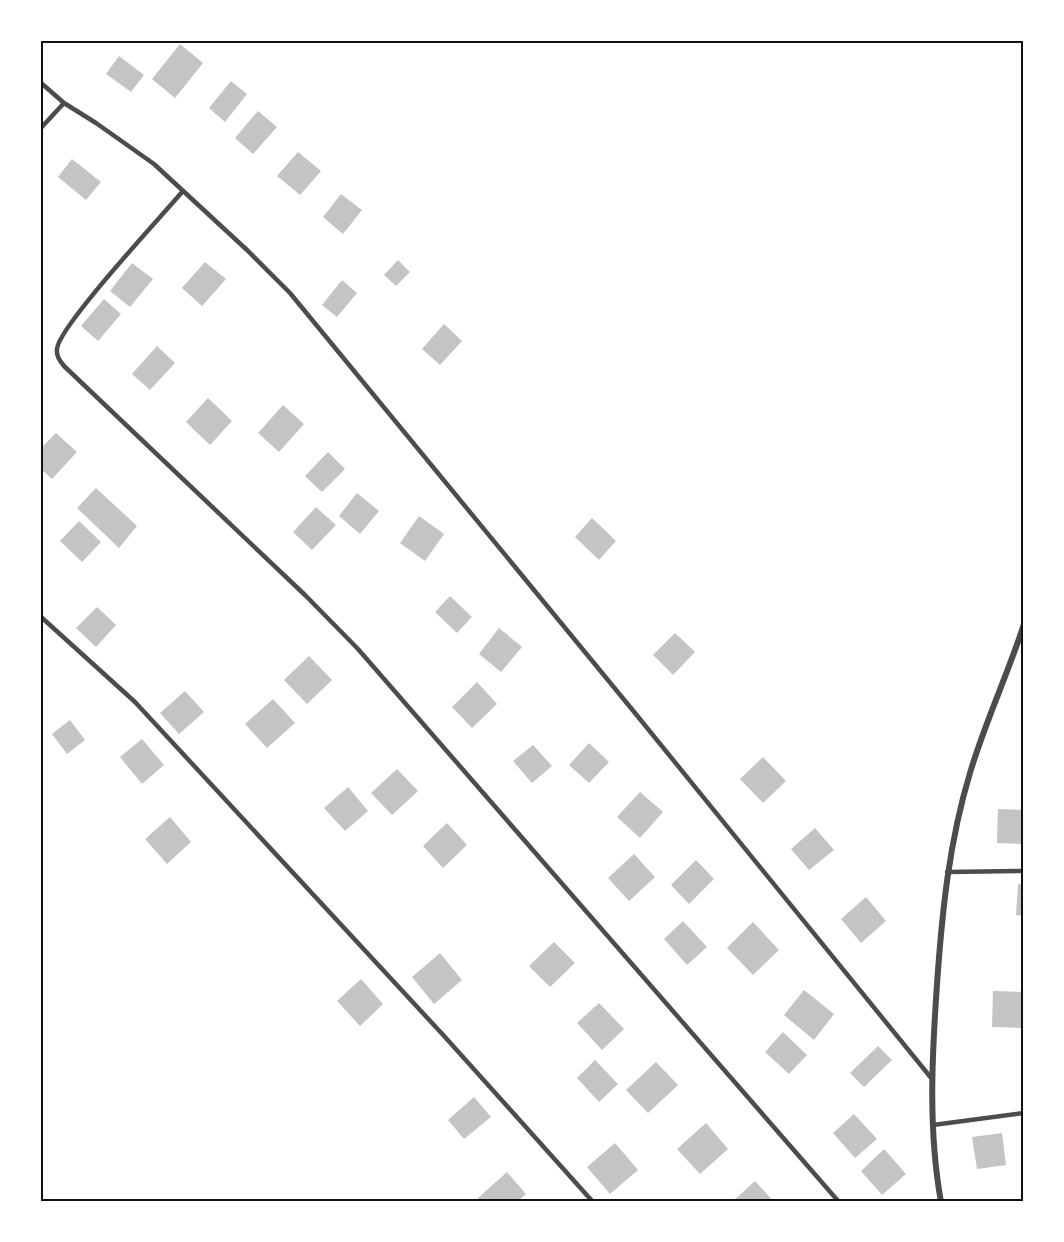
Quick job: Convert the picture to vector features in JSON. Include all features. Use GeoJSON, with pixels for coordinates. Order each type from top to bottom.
{"type":"FeatureCollection","features":[{"type":"Feature","properties":{"kind":"street"},"geometry":{"type":"LineString","coordinates":[[941,1202],[933,1125],[932,1079],[947,872],[969,776],[983,729],[1014,656],[1023,624]]}},
{"type":"Feature","properties":{"kind":"lane"},"geometry":{"type":"LineString","coordinates":[[40,82],[64,104],[96,123],[154,164],[247,250],[316,323],[932,1079]]}},
{"type":"Feature","properties":{"kind":"lane"},"geometry":{"type":"LineString","coordinates":[[40,129],[64,104]]}},
{"type":"Feature","properties":{"kind":"lane"},"geometry":{"type":"LineString","coordinates":[[182,192],[80,310],[60,339],[57,349],[58,357],[64,366],[358,649],[839,1202]]}},
{"type":"Feature","properties":{"kind":"lane"},"geometry":{"type":"LineString","coordinates":[[40,616],[142,710],[445,1037],[593,1202]]}},
{"type":"Feature","properties":{"kind":"lane"},"geometry":{"type":"LineString","coordinates":[[947,872],[1023,871]]}},
{"type":"Feature","properties":{"kind":"lane"},"geometry":{"type":"LineString","coordinates":[[933,1125],[1023,1113]]}},
{"type":"Feature","properties":{"kind":"building"},"geometry":{"type":"Polygon","coordinates":[[[180,44],[203,63],[175,98],[152,79],[180,44]]]}},
{"type":"Feature","properties":{"kind":"building"},"geometry":{"type":"Polygon","coordinates":[[[119,56],[144,75],[131,92],[106,74],[119,56]]]}},
{"type":"Feature","properties":{"kind":"building"},"geometry":{"type":"Polygon","coordinates":[[[231,81],[247,94],[225,122],[209,108],[231,81]]]}},
{"type":"Feature","properties":{"kind":"building"},"geometry":{"type":"Polygon","coordinates":[[[258,111],[277,127],[253,154],[235,138],[258,111]]]}},
{"type":"Feature","properties":{"kind":"building"},"geometry":{"type":"Polygon","coordinates":[[[298,152],[321,171],[300,195],[277,176],[298,152]]]}},
{"type":"Feature","properties":{"kind":"building"},"geometry":{"type":"Polygon","coordinates":[[[72,159],[101,182],[86,200],[58,177],[72,159]]]}},
{"type":"Feature","properties":{"kind":"building"},"geometry":{"type":"Polygon","coordinates":[[[341,194],[362,210],[343,234],[323,217],[341,194]]]}},
{"type":"Feature","properties":{"kind":"building"},"geometry":{"type":"Polygon","coordinates":[[[398,260],[410,272],[396,286],[384,275],[398,260]]]}},
{"type":"Feature","properties":{"kind":"building"},"geometry":{"type":"Polygon","coordinates":[[[205,262],[226,279],[202,306],[182,288],[205,262]]]}},
{"type":"Feature","properties":{"kind":"building"},"geometry":{"type":"Polygon","coordinates":[[[132,263],[153,279],[130,307],[110,291],[132,263]]]}},
{"type":"Feature","properties":{"kind":"building"},"geometry":{"type":"Polygon","coordinates":[[[342,280],[357,293],[337,317],[322,305],[342,280]]]}},
{"type":"Feature","properties":{"kind":"building"},"geometry":{"type":"Polygon","coordinates":[[[104,299],[121,314],[98,341],[81,326],[104,299]]]}},
{"type":"Feature","properties":{"kind":"building"},"geometry":{"type":"Polygon","coordinates":[[[444,324],[462,341],[440,365],[422,349],[444,324]]]}},
{"type":"Feature","properties":{"kind":"building"},"geometry":{"type":"Polygon","coordinates":[[[157,346],[175,363],[150,390],[132,374],[157,346]]]}},
{"type":"Feature","properties":{"kind":"building"},"geometry":{"type":"Polygon","coordinates":[[[208,398],[232,421],[210,445],[186,422],[208,398]]]}},
{"type":"Feature","properties":{"kind":"building"},"geometry":{"type":"Polygon","coordinates":[[[283,405],[304,424],[279,452],[258,433],[283,405]]]}},
{"type":"Feature","properties":{"kind":"building"},"geometry":{"type":"Polygon","coordinates":[[[56,433],[77,452],[52,479],[40,468],[40,449],[56,433]]]}},
{"type":"Feature","properties":{"kind":"building"},"geometry":{"type":"Polygon","coordinates":[[[328,452],[345,469],[322,492],[305,476],[328,452]]]}},
{"type":"Feature","properties":{"kind":"building"},"geometry":{"type":"Polygon","coordinates":[[[96,488],[137,526],[119,548],[77,508],[96,488]]]}},
{"type":"Feature","properties":{"kind":"building"},"geometry":{"type":"Polygon","coordinates":[[[357,493],[379,511],[360,534],[339,516],[357,493]]]}},
{"type":"Feature","properties":{"kind":"building"},"geometry":{"type":"Polygon","coordinates":[[[316,507],[336,525],[312,550],[293,532],[316,507]]]}},
{"type":"Feature","properties":{"kind":"building"},"geometry":{"type":"Polygon","coordinates":[[[419,516],[444,534],[425,561],[400,543],[419,516]]]}},
{"type":"Feature","properties":{"kind":"building"},"geometry":{"type":"Polygon","coordinates":[[[592,518],[616,541],[599,560],[575,537],[592,518]]]}},
{"type":"Feature","properties":{"kind":"building"},"geometry":{"type":"Polygon","coordinates":[[[79,521],[101,542],[82,562],[60,541],[79,521]]]}},
{"type":"Feature","properties":{"kind":"building"},"geometry":{"type":"Polygon","coordinates":[[[450,596],[472,617],[457,633],[435,612],[450,596]]]}},
{"type":"Feature","properties":{"kind":"building"},"geometry":{"type":"Polygon","coordinates":[[[97,607],[116,625],[96,647],[76,628],[97,607]]]}},
{"type":"Feature","properties":{"kind":"building"},"geometry":{"type":"Polygon","coordinates":[[[499,628],[522,647],[501,672],[479,654],[499,628]]]}},
{"type":"Feature","properties":{"kind":"building"},"geometry":{"type":"Polygon","coordinates":[[[675,633],[695,652],[673,675],[653,655],[675,633]]]}},
{"type":"Feature","properties":{"kind":"building"},"geometry":{"type":"Polygon","coordinates":[[[309,656],[332,680],[307,704],[284,680],[309,656]]]}},
{"type":"Feature","properties":{"kind":"building"},"geometry":{"type":"Polygon","coordinates":[[[477,682],[497,704],[472,728],[452,707],[477,682]]]}},
{"type":"Feature","properties":{"kind":"building"},"geometry":{"type":"Polygon","coordinates":[[[185,691],[204,712],[179,734],[160,713],[185,691]]]}},
{"type":"Feature","properties":{"kind":"building"},"geometry":{"type":"Polygon","coordinates":[[[273,699],[295,723],[267,748],[245,724],[273,699]]]}},
{"type":"Feature","properties":{"kind":"building"},"geometry":{"type":"Polygon","coordinates":[[[70,720],[85,740],[67,754],[52,734],[70,720]]]}},
{"type":"Feature","properties":{"kind":"building"},"geometry":{"type":"Polygon","coordinates":[[[142,739],[164,765],[142,784],[120,757],[142,739]]]}},
{"type":"Feature","properties":{"kind":"building"},"geometry":{"type":"Polygon","coordinates":[[[589,743],[609,762],[589,783],[569,765],[589,743]]]}},
{"type":"Feature","properties":{"kind":"building"},"geometry":{"type":"Polygon","coordinates":[[[533,745],[552,766],[532,783],[513,761],[533,745]]]}},
{"type":"Feature","properties":{"kind":"building"},"geometry":{"type":"Polygon","coordinates":[[[763,757],[786,781],[763,803],[740,779],[763,757]]]}},
{"type":"Feature","properties":{"kind":"building"},"geometry":{"type":"Polygon","coordinates":[[[397,769],[418,791],[392,815],[371,793],[397,769]]]}},
{"type":"Feature","properties":{"kind":"building"},"geometry":{"type":"Polygon","coordinates":[[[348,787],[368,811],[345,831],[324,808],[348,787]]]}},
{"type":"Feature","properties":{"kind":"building"},"geometry":{"type":"Polygon","coordinates":[[[640,792],[663,812],[640,838],[617,817],[640,792]]]}},
{"type":"Feature","properties":{"kind":"building"},"geometry":{"type":"Polygon","coordinates":[[[998,809],[1023,810],[1022,844],[997,843],[998,809]]]}},
{"type":"Feature","properties":{"kind":"building"},"geometry":{"type":"Polygon","coordinates":[[[170,817],[191,842],[167,864],[145,839],[170,817]]]}},
{"type":"Feature","properties":{"kind":"building"},"geometry":{"type":"Polygon","coordinates":[[[447,823],[467,845],[443,868],[423,846],[447,823]]]}},
{"type":"Feature","properties":{"kind":"building"},"geometry":{"type":"Polygon","coordinates":[[[815,828],[834,850],[809,870],[791,849],[815,828]]]}},
{"type":"Feature","properties":{"kind":"building"},"geometry":{"type":"Polygon","coordinates":[[[634,854],[655,877],[629,901],[608,878],[634,854]]]}},
{"type":"Feature","properties":{"kind":"building"},"geometry":{"type":"Polygon","coordinates":[[[696,860],[714,879],[689,904],[671,885],[696,860]]]}},
{"type":"Feature","properties":{"kind":"building"},"geometry":{"type":"Polygon","coordinates":[[[1018,884],[1024,885],[1024,916],[1016,915],[1018,884]]]}},
{"type":"Feature","properties":{"kind":"building"},"geometry":{"type":"Polygon","coordinates":[[[866,897],[886,921],[861,943],[841,919],[866,897]]]}},
{"type":"Feature","properties":{"kind":"building"},"geometry":{"type":"Polygon","coordinates":[[[683,921],[707,947],[687,965],[664,939],[683,921]]]}},
{"type":"Feature","properties":{"kind":"building"},"geometry":{"type":"Polygon","coordinates":[[[753,922],[779,950],[753,975],[727,948],[753,922]]]}},
{"type":"Feature","properties":{"kind":"building"},"geometry":{"type":"Polygon","coordinates":[[[554,942],[575,963],[550,987],[529,966],[554,942]]]}},
{"type":"Feature","properties":{"kind":"building"},"geometry":{"type":"Polygon","coordinates":[[[440,953],[462,980],[434,1004],[412,977],[440,953]]]}},
{"type":"Feature","properties":{"kind":"building"},"geometry":{"type":"Polygon","coordinates":[[[361,979],[383,1004],[360,1026],[337,1001],[361,979]]]}},
{"type":"Feature","properties":{"kind":"building"},"geometry":{"type":"Polygon","coordinates":[[[804,990],[834,1014],[814,1040],[784,1015],[804,990]]]}},
{"type":"Feature","properties":{"kind":"building"},"geometry":{"type":"Polygon","coordinates":[[[993,991],[1024,992],[1024,1028],[992,1027],[993,991]]]}},
{"type":"Feature","properties":{"kind":"building"},"geometry":{"type":"Polygon","coordinates":[[[599,1003],[624,1029],[602,1050],[577,1023],[599,1003]]]}},
{"type":"Feature","properties":{"kind":"building"},"geometry":{"type":"Polygon","coordinates":[[[783,1032],[807,1055],[789,1074],[765,1052],[783,1032]]]}},
{"type":"Feature","properties":{"kind":"building"},"geometry":{"type":"Polygon","coordinates":[[[878,1046],[892,1060],[864,1087],[850,1073],[878,1046]]]}},
{"type":"Feature","properties":{"kind":"building"},"geometry":{"type":"Polygon","coordinates":[[[595,1060],[618,1084],[599,1102],[577,1078],[595,1060]]]}},
{"type":"Feature","properties":{"kind":"building"},"geometry":{"type":"Polygon","coordinates":[[[656,1062],[678,1085],[648,1113],[626,1090],[656,1062]]]}},
{"type":"Feature","properties":{"kind":"building"},"geometry":{"type":"Polygon","coordinates":[[[474,1097],[491,1117],[464,1139],[448,1120],[474,1097]]]}},
{"type":"Feature","properties":{"kind":"building"},"geometry":{"type":"Polygon","coordinates":[[[854,1114],[877,1139],[855,1158],[833,1133],[854,1114]]]}},
{"type":"Feature","properties":{"kind":"building"},"geometry":{"type":"Polygon","coordinates":[[[706,1123],[728,1149],[700,1174],[677,1149],[706,1123]]]}},
{"type":"Feature","properties":{"kind":"building"},"geometry":{"type":"Polygon","coordinates":[[[1002,1133],[1006,1165],[977,1169],[972,1137],[1002,1133]]]}},
{"type":"Feature","properties":{"kind":"building"},"geometry":{"type":"Polygon","coordinates":[[[615,1143],[638,1170],[610,1194],[587,1167],[615,1143]]]}},
{"type":"Feature","properties":{"kind":"building"},"geometry":{"type":"Polygon","coordinates":[[[884,1149],[906,1174],[882,1195],[861,1171],[884,1149]]]}},
{"type":"Feature","properties":{"kind":"building"},"geometry":{"type":"Polygon","coordinates":[[[507,1172],[526,1194],[517,1202],[481,1202],[478,1198],[507,1172]]]}},
{"type":"Feature","properties":{"kind":"building"},"geometry":{"type":"Polygon","coordinates":[[[755,1181],[774,1202],[732,1202],[755,1181]]]}}]}
